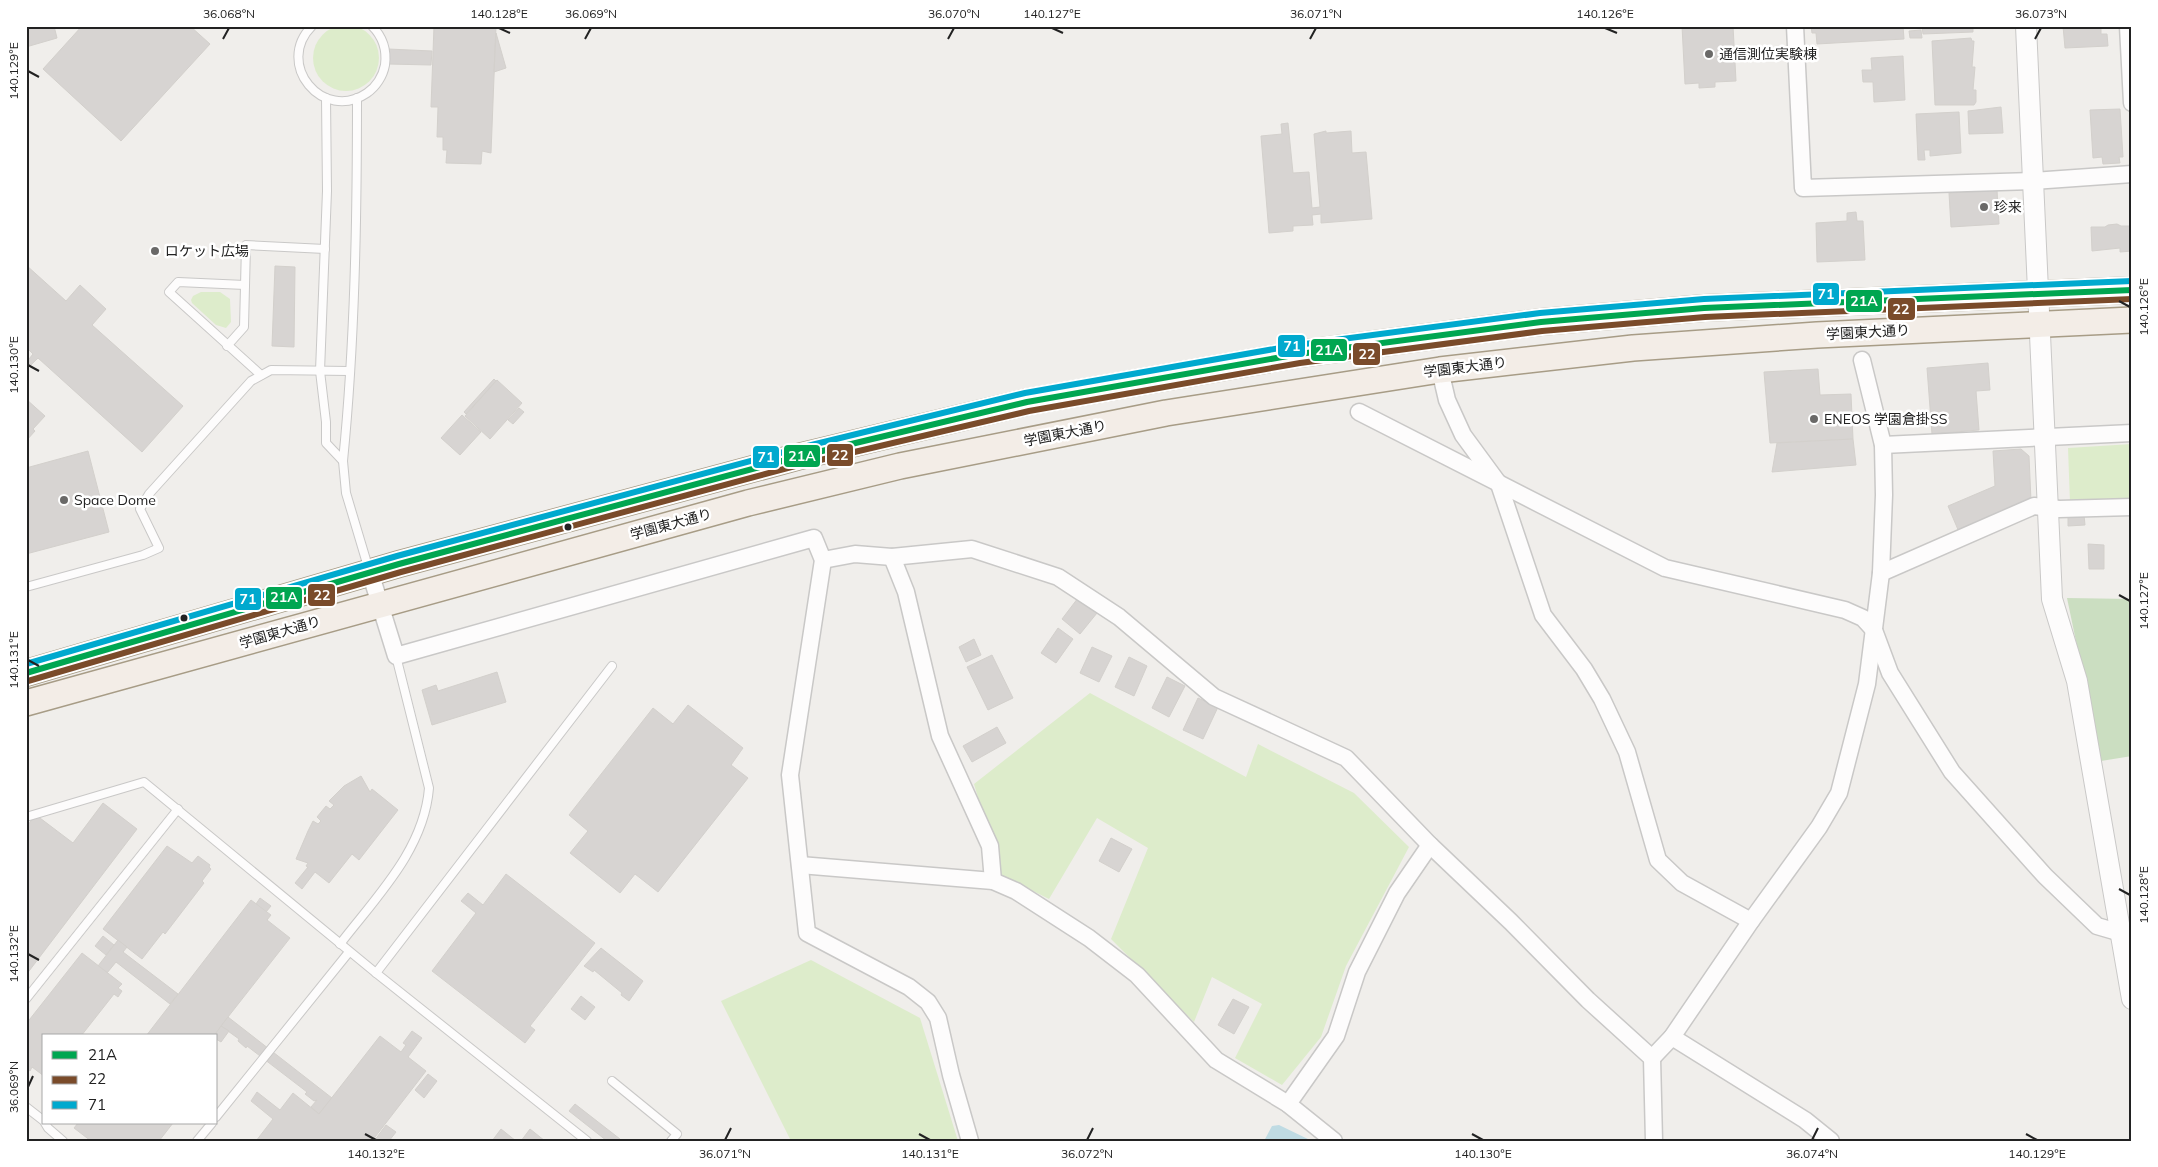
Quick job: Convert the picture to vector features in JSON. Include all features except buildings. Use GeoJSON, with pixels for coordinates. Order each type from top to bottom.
{"type":"FeatureCollection","features":[{"type":"Feature","properties":{"kind":"main road"},"geometry":{"type":"LineString","coordinates":[[26,673],[370,572],[891,434],[1027,402],[1299,354],[1541,322],[1704,308],[2132,290]]}},
{"type":"Feature","properties":{"kind":"main road","name":"学園東大通り"},"geometry":{"type":"LineString","coordinates":[[26,703],[738,506],[900,466],[1166,413],[1440,370],[1642,347],[1817,335],[2132,320]]}},
{"type":"Feature","properties":{"kind":"street"},"geometry":{"type":"LineString","coordinates":[[1795,26],[1802,188],[2034,181],[2132,174]]}},
{"type":"Feature","properties":{"kind":"street"},"geometry":{"type":"LineString","coordinates":[[2026,26],[2034,181],[2038,324],[2052,599],[2077,681],[2132,999]]}},
{"type":"Feature","properties":{"kind":"street"},"geometry":{"type":"LineString","coordinates":[[2128,26],[2132,103]]}},
{"type":"Feature","properties":{"kind":"street"},"geometry":{"type":"LineString","coordinates":[[1654,1141],[1652,1058],[1672,1037],[1751,921],[1819,828],[1839,793],[1867,684],[1881,573],[1884,495],[1883,444],[1862,360]]}},
{"type":"Feature","properties":{"kind":"street"},"geometry":{"type":"LineString","coordinates":[[1440,370],[1447,400],[1463,435],[1499,484],[1543,615],[1584,670],[1602,699],[1628,752],[1658,860],[1682,883],[1751,921]]}},
{"type":"Feature","properties":{"kind":"street"},"geometry":{"type":"LineString","coordinates":[[1359,412],[1665,568],[1845,610],[1863,618],[1874,630],[1890,673],[1952,772],[2058,888],[2097,926],[2121,934]]}},
{"type":"Feature","properties":{"kind":"street"},"geometry":{"type":"LineString","coordinates":[[1883,444],[2132,433]]}},
{"type":"Feature","properties":{"kind":"street"},"geometry":{"type":"LineString","coordinates":[[1881,573],[2034,506],[2132,508]]}},
{"type":"Feature","properties":{"kind":"street"},"geometry":{"type":"LineString","coordinates":[[370,572],[396,656],[814,538],[823,560],[790,775],[807,933],[909,987],[928,1002],[938,1018],[951,1075],[970,1141]]}},
{"type":"Feature","properties":{"kind":"street"},"geometry":{"type":"LineString","coordinates":[[823,560],[855,554],[892,557],[972,550],[1058,577],[1119,617],[1214,696],[1346,758],[1430,845],[1511,922],[1588,1000],[1652,1058]]}},
{"type":"Feature","properties":{"kind":"street"},"geometry":{"type":"LineString","coordinates":[[892,557],[906,592],[940,736],[990,846],[993,881]]}},
{"type":"Feature","properties":{"kind":"street"},"geometry":{"type":"LineString","coordinates":[[1288,1104],[1336,1036],[1357,972],[1397,893],[1430,845]]}},
{"type":"Feature","properties":{"kind":"street"},"geometry":{"type":"LineString","coordinates":[[800,865],[993,881],[1016,891],[1089,938],[1137,975],[1216,1060],[1288,1104],[1334,1141]]}},
{"type":"Feature","properties":{"kind":"street"},"geometry":{"type":"LineString","coordinates":[[1672,1037],[1805,1120],[1831,1141]]}},
{"type":"Feature","properties":{"kind":"lane"},"geometry":{"type":"LineString","coordinates":[[312,26],[302,39],[299,48],[299,68],[308,85],[326,98],[342,101],[358,98],[369,92],[376,85],[384,67],[384,47],[381,38],[372,26]]}},
{"type":"Feature","properties":{"kind":"lane"},"geometry":{"type":"LineString","coordinates":[[326,98],[327,192],[320,370],[326,422],[326,443],[343,461]]}},
{"type":"Feature","properties":{"kind":"lane"},"geometry":{"type":"LineString","coordinates":[[358,98],[357,192],[343,461],[346,493],[370,572]]}},
{"type":"Feature","properties":{"kind":"lane"},"geometry":{"type":"LineString","coordinates":[[227,346],[244,327],[246,245],[324,249]]}},
{"type":"Feature","properties":{"kind":"lane"},"geometry":{"type":"LineString","coordinates":[[245,284],[178,282],[169,292],[261,375]]}},
{"type":"Feature","properties":{"kind":"lane"},"geometry":{"type":"LineString","coordinates":[[26,588],[143,555],[159,548],[140,509],[149,494],[251,380],[277,370],[349,371]]}},
{"type":"Feature","properties":{"kind":"lane"},"geometry":{"type":"LineString","coordinates":[[340,944],[394,876],[409,851],[427,809],[429,788],[396,656]]}},
{"type":"Feature","properties":{"kind":"lane"},"geometry":{"type":"LineString","coordinates":[[376,973],[612,666]]}},
{"type":"Feature","properties":{"kind":"lane"},"geometry":{"type":"LineString","coordinates":[[26,817],[144,782],[349,952],[587,1141]]}},
{"type":"Feature","properties":{"kind":"lane"},"geometry":{"type":"LineString","coordinates":[[26,999],[178,809]]}},
{"type":"Feature","properties":{"kind":"lane"},"geometry":{"type":"LineString","coordinates":[[218,1115],[349,952]]}},
{"type":"Feature","properties":{"kind":"lane"},"geometry":{"type":"LineString","coordinates":[[612,1081],[676,1134],[671,1141]]}},
{"type":"Feature","properties":{"kind":"lane"},"geometry":{"type":"LineString","coordinates":[[26,1107],[42,1120]]}},
{"type":"Feature","properties":{"kind":"lane"},"geometry":{"type":"LineString","coordinates":[[45,1124],[63,1141]]}},
{"type":"Feature","properties":{"kind":"lane"},"geometry":{"type":"LineString","coordinates":[[197,1141],[211,1124]]}},
{"type":"Feature","properties":{"kind":"green space"},"geometry":{"type":"Polygon","coordinates":[[[346,25],[359,27],[369,35],[377,45],[379,58],[377,71],[369,81],[359,89],[346,91],[333,89],[323,81],[315,71],[313,58],[315,45],[323,35],[333,27],[346,25]]]}},
{"type":"Feature","properties":{"kind":"green space"},"geometry":{"type":"Polygon","coordinates":[[[201,292],[220,292],[230,299],[231,322],[226,328],[216,325],[192,303],[193,296],[201,292]]]}},
{"type":"Feature","properties":{"kind":"green space"},"geometry":{"type":"Polygon","coordinates":[[[2132,444],[2132,501],[2070,503],[2068,448],[2132,444]]]}},
{"type":"Feature","properties":{"kind":"green space"},"geometry":{"type":"Polygon","coordinates":[[[2067,598],[2132,599],[2132,756],[2101,761],[2067,598]]]}},
{"type":"Feature","properties":{"kind":"green space"},"geometry":{"type":"Polygon","coordinates":[[[1090,693],[1246,777],[1258,744],[1354,793],[1409,847],[1346,966],[1321,1037],[1282,1085],[1235,1058],[1262,1004],[1212,977],[1194,1022],[1111,939],[1148,848],[1097,818],[1049,899],[1001,875],[974,784],[1090,693]]]}},
{"type":"Feature","properties":{"kind":"green space"},"geometry":{"type":"Polygon","coordinates":[[[811,960],[920,1018],[958,1141],[791,1141],[721,1001],[811,960]]]}},
{"type":"Feature","properties":{"kind":"water"},"geometry":{"type":"Polygon","coordinates":[[[1279,1125],[1312,1141],[1264,1141],[1272,1126],[1279,1125]]]}},
{"type":"Feature","properties":{"kind":"transit line","name":"71"},"geometry":{"type":"LineString","coordinates":[[26,664],[397,556],[795,449],[1025,393],[1297,345],[1540,313],[1704,299],[2132,281]]}},
{"type":"Feature","properties":{"kind":"transit line","name":"21A"},"geometry":{"type":"LineString","coordinates":[[26,673],[399,564],[797,457],[1027,402],[1299,354],[1541,322],[1704,308],[2132,290]]}},
{"type":"Feature","properties":{"kind":"transit line","name":"22"},"geometry":{"type":"LineString","coordinates":[[28,681],[401,572],[799,465],[1029,411],[1300,363],[1542,331],[1705,317],[2132,299]]}},
{"type":"Feature","properties":{"kind":"place","name":"通信測位実験棟"},"geometry":{"type":"Point","coordinates":[1709,54]}},
{"type":"Feature","properties":{"kind":"place","name":"珍来"},"geometry":{"type":"Point","coordinates":[1984,207]}},
{"type":"Feature","properties":{"kind":"place","name":"ロケット広場"},"geometry":{"type":"Point","coordinates":[155,251]}},
{"type":"Feature","properties":{"kind":"place","name":"ENEOS 学園倉掛SS"},"geometry":{"type":"Point","coordinates":[1814,419]}},
{"type":"Feature","properties":{"kind":"place","name":"Space Dome"},"geometry":{"type":"Point","coordinates":[64,500]}}]}
